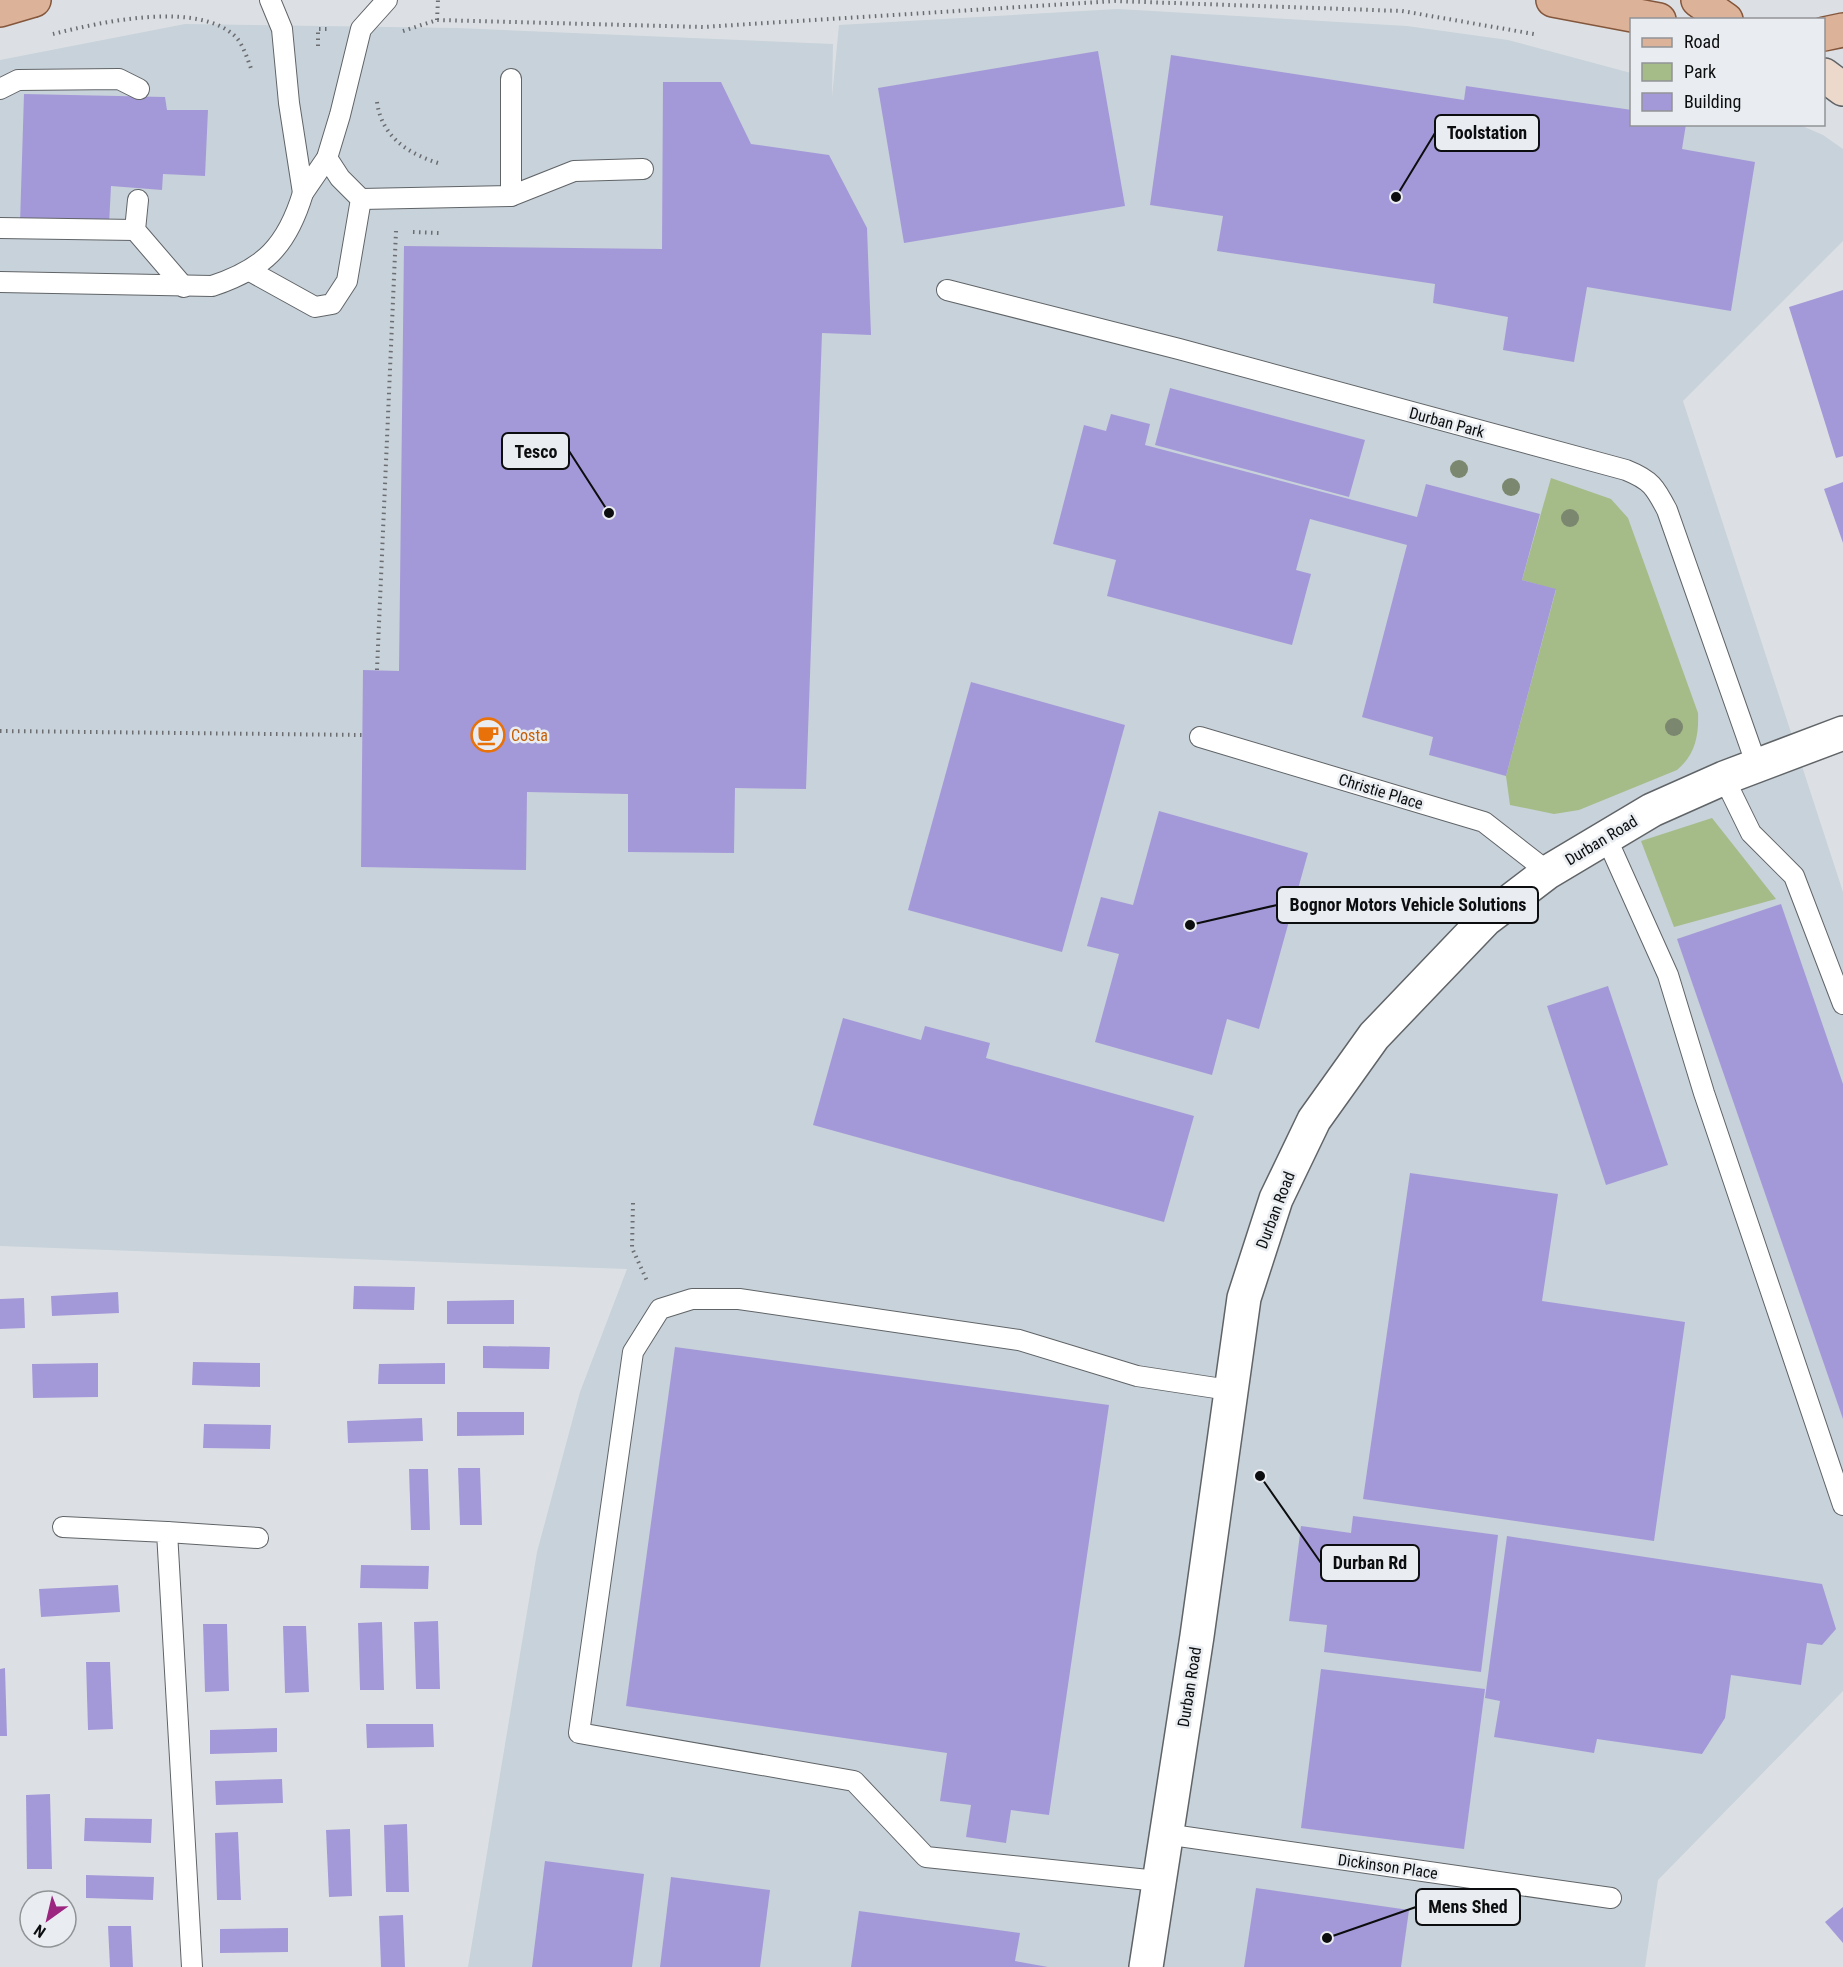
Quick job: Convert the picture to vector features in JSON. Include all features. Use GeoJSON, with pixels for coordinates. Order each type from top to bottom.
{"type":"FeatureCollection","features":[{"type":"Feature","properties":{"kind":"main road"},"geometry":{"type":"LineString","coordinates":[[0,10],[34,0]]}},
{"type":"Feature","properties":{"kind":"main road"},"geometry":{"type":"LineString","coordinates":[[1553,0],[1648,18]]}},
{"type":"Feature","properties":{"kind":"main road"},"geometry":{"type":"LineString","coordinates":[[1698,0],[1723,18]]}},
{"type":"Feature","properties":{"kind":"main road"},"geometry":{"type":"LineString","coordinates":[[1825,34],[1843,30]]}},
{"type":"Feature","properties":{"kind":"street"},"geometry":{"type":"LineString","coordinates":[[1825,76],[1843,89]]}},
{"type":"Feature","properties":{"kind":"street","name":"Durban Road"},"geometry":{"type":"LineString","coordinates":[[1146,1967],[1197,1636],[1229,1390],[1244,1298],[1276,1199],[1314,1120],[1380,1029],[1485,920],[1548,872],[1652,810],[1724,778],[1843,733]]}},
{"type":"Feature","properties":{"kind":"lane"},"geometry":{"type":"LineString","coordinates":[[270,0],[282,29],[289,103],[303,193]]}},
{"type":"Feature","properties":{"kind":"lane"},"geometry":{"type":"LineString","coordinates":[[0,282],[212,286],[239,278],[269,258],[294,223],[303,193],[327,158],[361,29],[387,0]]}},
{"type":"Feature","properties":{"kind":"lane"},"geometry":{"type":"LineString","coordinates":[[0,89],[18,81],[119,79],[139,89]]}},
{"type":"Feature","properties":{"kind":"lane"},"geometry":{"type":"LineString","coordinates":[[511,79],[511,196]]}},
{"type":"Feature","properties":{"kind":"lane"},"geometry":{"type":"LineString","coordinates":[[327,158],[340,178],[361,200],[511,196],[574,171],[643,168]]}},
{"type":"Feature","properties":{"kind":"lane"},"geometry":{"type":"LineString","coordinates":[[138,200],[135,230],[184,287]]}},
{"type":"Feature","properties":{"kind":"lane"},"geometry":{"type":"LineString","coordinates":[[250,271],[315,307],[332,304],[347,280],[361,200]]}},
{"type":"Feature","properties":{"kind":"lane"},"geometry":{"type":"LineString","coordinates":[[0,228],[135,230]]}},
{"type":"Feature","properties":{"kind":"lane","name":"Durban Park"},"geometry":{"type":"LineString","coordinates":[[947,290],[1190,352],[1642,476],[1655,486],[1667,510],[1756,766]]}},
{"type":"Feature","properties":{"kind":"lane","name":"Christie Place"},"geometry":{"type":"LineString","coordinates":[[1200,737],[1484,822],[1548,872]]}},
{"type":"Feature","properties":{"kind":"lane"},"geometry":{"type":"LineString","coordinates":[[1724,778],[1751,833],[1794,876],[1843,1004]]}},
{"type":"Feature","properties":{"kind":"lane"},"geometry":{"type":"LineString","coordinates":[[1606,837],[1668,975],[1708,1104],[1843,1505]]}},
{"type":"Feature","properties":{"kind":"lane"},"geometry":{"type":"LineString","coordinates":[[1158,1881],[1012,1864],[926,1857],[854,1781],[579,1733],[633,1352],[660,1309],[692,1299],[750,1300],[1019,1340],[1137,1376],[1229,1390]]}},
{"type":"Feature","properties":{"kind":"lane"},"geometry":{"type":"LineString","coordinates":[[63,1527],[258,1538]]}},
{"type":"Feature","properties":{"kind":"lane"},"geometry":{"type":"LineString","coordinates":[[167,1532],[192,1967]]}},
{"type":"Feature","properties":{"kind":"lane","name":"Dickinson Place"},"geometry":{"type":"LineString","coordinates":[[1165,1834],[1611,1898]]}},
{"type":"Feature","properties":{"kind":"path"},"geometry":{"type":"LineString","coordinates":[[437,20],[438,0]]}},
{"type":"Feature","properties":{"kind":"path"},"geometry":{"type":"LineString","coordinates":[[398,39],[403,31],[437,20],[703,27],[1115,1],[1402,11],[1538,35]]}},
{"type":"Feature","properties":{"kind":"path"},"geometry":{"type":"LineString","coordinates":[[45,36],[148,15],[201,16],[237,38],[255,77]]}},
{"type":"Feature","properties":{"kind":"path"},"geometry":{"type":"LineString","coordinates":[[376,96],[379,119],[394,140],[419,157],[441,164]]}},
{"type":"Feature","properties":{"kind":"path"},"geometry":{"type":"LineString","coordinates":[[377,670],[396,231],[440,233]]}},
{"type":"Feature","properties":{"kind":"path"},"geometry":{"type":"LineString","coordinates":[[0,731],[362,735]]}},
{"type":"Feature","properties":{"kind":"path"},"geometry":{"type":"LineString","coordinates":[[633,1203],[632,1248],[660,1309]]}},
{"type":"Feature","properties":{"kind":"shaded area"},"geometry":{"type":"Polygon","coordinates":[[[1118,9],[1407,26],[1508,40],[1630,73],[1630,126],[1802,126],[1823,135],[1843,149],[1843,241],[1683,401],[1843,892],[1843,1691],[1658,1880],[1645,1967],[468,1967],[537,1552],[580,1392],[627,1269],[0,1246],[0,60],[185,24],[457,28],[833,44],[832,97],[839,25],[1118,9]]]}},
{"type":"Feature","properties":{"kind":"green space"},"geometry":{"type":"Polygon","coordinates":[[[1551,478],[1611,499],[1628,518],[1698,713],[1695,744],[1688,758],[1677,770],[1579,810],[1554,814],[1510,805],[1506,776],[1556,590],[1522,580],[1551,478]]]}},
{"type":"Feature","properties":{"kind":"green space"},"geometry":{"type":"Polygon","coordinates":[[[1712,818],[1776,899],[1674,927],[1641,841],[1712,818]]]}},
{"type":"Feature","properties":{"kind":"building"},"geometry":{"type":"Polygon","coordinates":[[[1098,51],[1125,206],[904,243],[878,88],[1098,51]]]}},
{"type":"Feature","properties":{"kind":"building"},"geometry":{"type":"Polygon","coordinates":[[[1171,55],[1464,100],[1466,86],[1630,110],[1630,126],[1686,126],[1682,149],[1755,162],[1731,311],[1587,287],[1574,362],[1503,350],[1508,317],[1433,303],[1435,284],[1217,251],[1223,216],[1150,205],[1171,55]]]}},
{"type":"Feature","properties":{"kind":"building"},"geometry":{"type":"Polygon","coordinates":[[[663,82],[721,82],[751,144],[829,155],[867,228],[871,335],[822,333],[806,789],[735,788],[734,853],[628,852],[628,794],[527,792],[526,870],[361,867],[363,670],[399,671],[404,246],[662,249],[663,82]]]}},
{"type":"Feature","properties":{"kind":"building"},"geometry":{"type":"Polygon","coordinates":[[[24,94],[165,97],[167,110],[208,110],[205,176],[163,174],[162,190],[111,186],[109,225],[20,224],[24,94]]]}},
{"type":"Feature","properties":{"kind":"building"},"geometry":{"type":"Polygon","coordinates":[[[1843,290],[1843,456],[1836,458],[1789,307],[1843,290]]]}},
{"type":"Feature","properties":{"kind":"building"},"geometry":{"type":"Polygon","coordinates":[[[1170,388],[1365,440],[1349,497],[1155,445],[1170,388]]]}},
{"type":"Feature","properties":{"kind":"building"},"geometry":{"type":"Polygon","coordinates":[[[1111,414],[1150,424],[1145,445],[1417,517],[1426,484],[1540,514],[1522,580],[1556,589],[1506,776],[1429,755],[1433,737],[1362,717],[1407,545],[1310,519],[1296,570],[1311,574],[1292,645],[1107,596],[1116,560],[1053,544],[1084,425],[1106,431],[1111,414]]]}},
{"type":"Feature","properties":{"kind":"building"},"geometry":{"type":"Polygon","coordinates":[[[1843,482],[1843,543],[1824,489],[1843,482]]]}},
{"type":"Feature","properties":{"kind":"building"},"geometry":{"type":"Polygon","coordinates":[[[971,682],[1125,725],[1062,952],[908,910],[971,682]]]}},
{"type":"Feature","properties":{"kind":"building"},"geometry":{"type":"Polygon","coordinates":[[[1159,811],[1308,853],[1259,1029],[1227,1019],[1212,1075],[1095,1042],[1119,954],[1087,946],[1101,897],[1133,905],[1159,811]]]}},
{"type":"Feature","properties":{"kind":"building"},"geometry":{"type":"Polygon","coordinates":[[[1781,904],[1843,1084],[1843,1419],[1677,939],[1781,904]]]}},
{"type":"Feature","properties":{"kind":"building"},"geometry":{"type":"Polygon","coordinates":[[[1608,986],[1668,1165],[1606,1185],[1547,1006],[1608,986]]]}},
{"type":"Feature","properties":{"kind":"building"},"geometry":{"type":"Polygon","coordinates":[[[843,1018],[921,1040],[925,1026],[990,1043],[986,1058],[1194,1116],[1164,1222],[813,1125],[843,1018]]]}},
{"type":"Feature","properties":{"kind":"building"},"geometry":{"type":"Polygon","coordinates":[[[1410,1173],[1558,1194],[1542,1301],[1685,1322],[1654,1541],[1363,1499],[1410,1173]]]}},
{"type":"Feature","properties":{"kind":"building"},"geometry":{"type":"Polygon","coordinates":[[[354,1286],[415,1287],[414,1310],[353,1309],[354,1286]]]}},
{"type":"Feature","properties":{"kind":"building"},"geometry":{"type":"Polygon","coordinates":[[[118,1292],[119,1313],[52,1316],[51,1296],[118,1292]]]}},
{"type":"Feature","properties":{"kind":"building"},"geometry":{"type":"Polygon","coordinates":[[[24,1298],[25,1328],[0,1329],[0,1299],[24,1298]]]}},
{"type":"Feature","properties":{"kind":"building"},"geometry":{"type":"Polygon","coordinates":[[[514,1300],[514,1324],[447,1324],[447,1301],[514,1300]]]}},
{"type":"Feature","properties":{"kind":"building"},"geometry":{"type":"Polygon","coordinates":[[[483,1346],[550,1347],[549,1369],[483,1368],[483,1346]]]}},
{"type":"Feature","properties":{"kind":"building"},"geometry":{"type":"Polygon","coordinates":[[[675,1347],[1109,1405],[1049,1815],[1011,1810],[1006,1843],[966,1837],[971,1805],[940,1801],[947,1753],[626,1706],[675,1347]]]}},
{"type":"Feature","properties":{"kind":"building"},"geometry":{"type":"Polygon","coordinates":[[[193,1362],[260,1363],[260,1387],[192,1385],[193,1362]]]}},
{"type":"Feature","properties":{"kind":"building"},"geometry":{"type":"Polygon","coordinates":[[[98,1363],[98,1397],[33,1398],[32,1364],[98,1363]]]}},
{"type":"Feature","properties":{"kind":"building"},"geometry":{"type":"Polygon","coordinates":[[[445,1363],[445,1384],[378,1384],[379,1364],[445,1363]]]}},
{"type":"Feature","properties":{"kind":"building"},"geometry":{"type":"Polygon","coordinates":[[[457,1412],[524,1412],[524,1435],[457,1436],[457,1412]]]}},
{"type":"Feature","properties":{"kind":"building"},"geometry":{"type":"Polygon","coordinates":[[[422,1418],[423,1441],[348,1443],[347,1421],[422,1418]]]}},
{"type":"Feature","properties":{"kind":"building"},"geometry":{"type":"Polygon","coordinates":[[[204,1424],[271,1425],[270,1449],[203,1448],[204,1424]]]}},
{"type":"Feature","properties":{"kind":"building"},"geometry":{"type":"Polygon","coordinates":[[[458,1468],[480,1468],[482,1525],[460,1525],[458,1468]]]}},
{"type":"Feature","properties":{"kind":"building"},"geometry":{"type":"Polygon","coordinates":[[[409,1469],[428,1469],[430,1530],[411,1530],[409,1469]]]}},
{"type":"Feature","properties":{"kind":"building"},"geometry":{"type":"Polygon","coordinates":[[[1353,1516],[1498,1535],[1481,1672],[1324,1652],[1327,1625],[1289,1621],[1301,1526],[1351,1533],[1353,1516]]]}},
{"type":"Feature","properties":{"kind":"building"},"geometry":{"type":"Polygon","coordinates":[[[1507,1536],[1822,1584],[1836,1629],[1822,1645],[1807,1643],[1801,1685],[1731,1675],[1725,1718],[1702,1754],[1597,1739],[1594,1753],[1494,1737],[1500,1701],[1485,1698],[1507,1536]]]}},
{"type":"Feature","properties":{"kind":"building"},"geometry":{"type":"Polygon","coordinates":[[[361,1565],[429,1566],[428,1589],[360,1588],[361,1565]]]}},
{"type":"Feature","properties":{"kind":"building"},"geometry":{"type":"Polygon","coordinates":[[[118,1585],[120,1612],[41,1617],[39,1589],[118,1585]]]}},
{"type":"Feature","properties":{"kind":"building"},"geometry":{"type":"Polygon","coordinates":[[[438,1621],[440,1689],[416,1689],[414,1622],[438,1621]]]}},
{"type":"Feature","properties":{"kind":"building"},"geometry":{"type":"Polygon","coordinates":[[[382,1622],[384,1690],[360,1690],[358,1623],[382,1622]]]}},
{"type":"Feature","properties":{"kind":"building"},"geometry":{"type":"Polygon","coordinates":[[[203,1624],[227,1624],[229,1691],[205,1692],[203,1624]]]}},
{"type":"Feature","properties":{"kind":"building"},"geometry":{"type":"Polygon","coordinates":[[[283,1626],[306,1626],[309,1692],[285,1693],[283,1626]]]}},
{"type":"Feature","properties":{"kind":"building"},"geometry":{"type":"Polygon","coordinates":[[[86,1662],[110,1662],[113,1729],[88,1730],[86,1662]]]}},
{"type":"Feature","properties":{"kind":"building"},"geometry":{"type":"Polygon","coordinates":[[[5,1668],[7,1736],[0,1736],[0,1669],[5,1668]]]}},
{"type":"Feature","properties":{"kind":"building"},"geometry":{"type":"Polygon","coordinates":[[[1321,1669],[1485,1689],[1464,1849],[1301,1828],[1321,1669]]]}},
{"type":"Feature","properties":{"kind":"building"},"geometry":{"type":"Polygon","coordinates":[[[366,1724],[433,1724],[434,1747],[367,1748],[366,1724]]]}},
{"type":"Feature","properties":{"kind":"building"},"geometry":{"type":"Polygon","coordinates":[[[277,1728],[277,1752],[210,1754],[210,1730],[277,1728]]]}},
{"type":"Feature","properties":{"kind":"building"},"geometry":{"type":"Polygon","coordinates":[[[282,1779],[283,1803],[216,1805],[215,1781],[282,1779]]]}},
{"type":"Feature","properties":{"kind":"building"},"geometry":{"type":"Polygon","coordinates":[[[50,1794],[52,1869],[27,1869],[26,1795],[50,1794]]]}},
{"type":"Feature","properties":{"kind":"building"},"geometry":{"type":"Polygon","coordinates":[[[85,1818],[152,1819],[151,1843],[84,1841],[85,1818]]]}},
{"type":"Feature","properties":{"kind":"building"},"geometry":{"type":"Polygon","coordinates":[[[407,1824],[409,1892],[386,1892],[384,1825],[407,1824]]]}},
{"type":"Feature","properties":{"kind":"building"},"geometry":{"type":"Polygon","coordinates":[[[350,1829],[352,1896],[329,1897],[326,1830],[350,1829]]]}},
{"type":"Feature","properties":{"kind":"building"},"geometry":{"type":"Polygon","coordinates":[[[238,1832],[241,1900],[217,1900],[215,1833],[238,1832]]]}},
{"type":"Feature","properties":{"kind":"building"},"geometry":{"type":"Polygon","coordinates":[[[545,1861],[644,1874],[632,1967],[532,1967],[545,1861]]]}},
{"type":"Feature","properties":{"kind":"building"},"geometry":{"type":"Polygon","coordinates":[[[86,1875],[154,1877],[153,1900],[86,1898],[86,1875]]]}},
{"type":"Feature","properties":{"kind":"building"},"geometry":{"type":"Polygon","coordinates":[[[671,1877],[770,1890],[760,1967],[660,1967],[671,1877]]]}},
{"type":"Feature","properties":{"kind":"building"},"geometry":{"type":"Polygon","coordinates":[[[1256,1888],[1409,1910],[1401,1967],[1244,1967],[1256,1888]]]}},
{"type":"Feature","properties":{"kind":"building"},"geometry":{"type":"Polygon","coordinates":[[[1843,1907],[1843,1943],[1825,1922],[1843,1907]]]}},
{"type":"Feature","properties":{"kind":"building"},"geometry":{"type":"Polygon","coordinates":[[[859,1911],[1020,1933],[1015,1961],[1048,1967],[851,1967],[859,1911]]]}},
{"type":"Feature","properties":{"kind":"building"},"geometry":{"type":"Polygon","coordinates":[[[403,1915],[405,1967],[381,1967],[379,1916],[403,1915]]]}},
{"type":"Feature","properties":{"kind":"building"},"geometry":{"type":"Polygon","coordinates":[[[108,1926],[131,1926],[133,1967],[110,1967],[108,1926]]]}},
{"type":"Feature","properties":{"kind":"building"},"geometry":{"type":"Polygon","coordinates":[[[288,1928],[288,1952],[220,1953],[220,1929],[288,1928]]]}},
{"type":"Feature","properties":{"kind":"place","name":"Toolstation"},"geometry":{"type":"Point","coordinates":[1396,197]}},
{"type":"Feature","properties":{"kind":"place","name":"Tesco"},"geometry":{"type":"Point","coordinates":[609,513]}},
{"type":"Feature","properties":{"kind":"place","name":"Costa"},"geometry":{"type":"Point","coordinates":[488,735]}},
{"type":"Feature","properties":{"kind":"place","name":"Bognor Motors Vehicle Solutions"},"geometry":{"type":"Point","coordinates":[1190,925]}},
{"type":"Feature","properties":{"kind":"place","name":"Durban Rd"},"geometry":{"type":"Point","coordinates":[1260,1476]}},
{"type":"Feature","properties":{"kind":"place","name":"Mens Shed"},"geometry":{"type":"Point","coordinates":[1327,1938]}}]}
